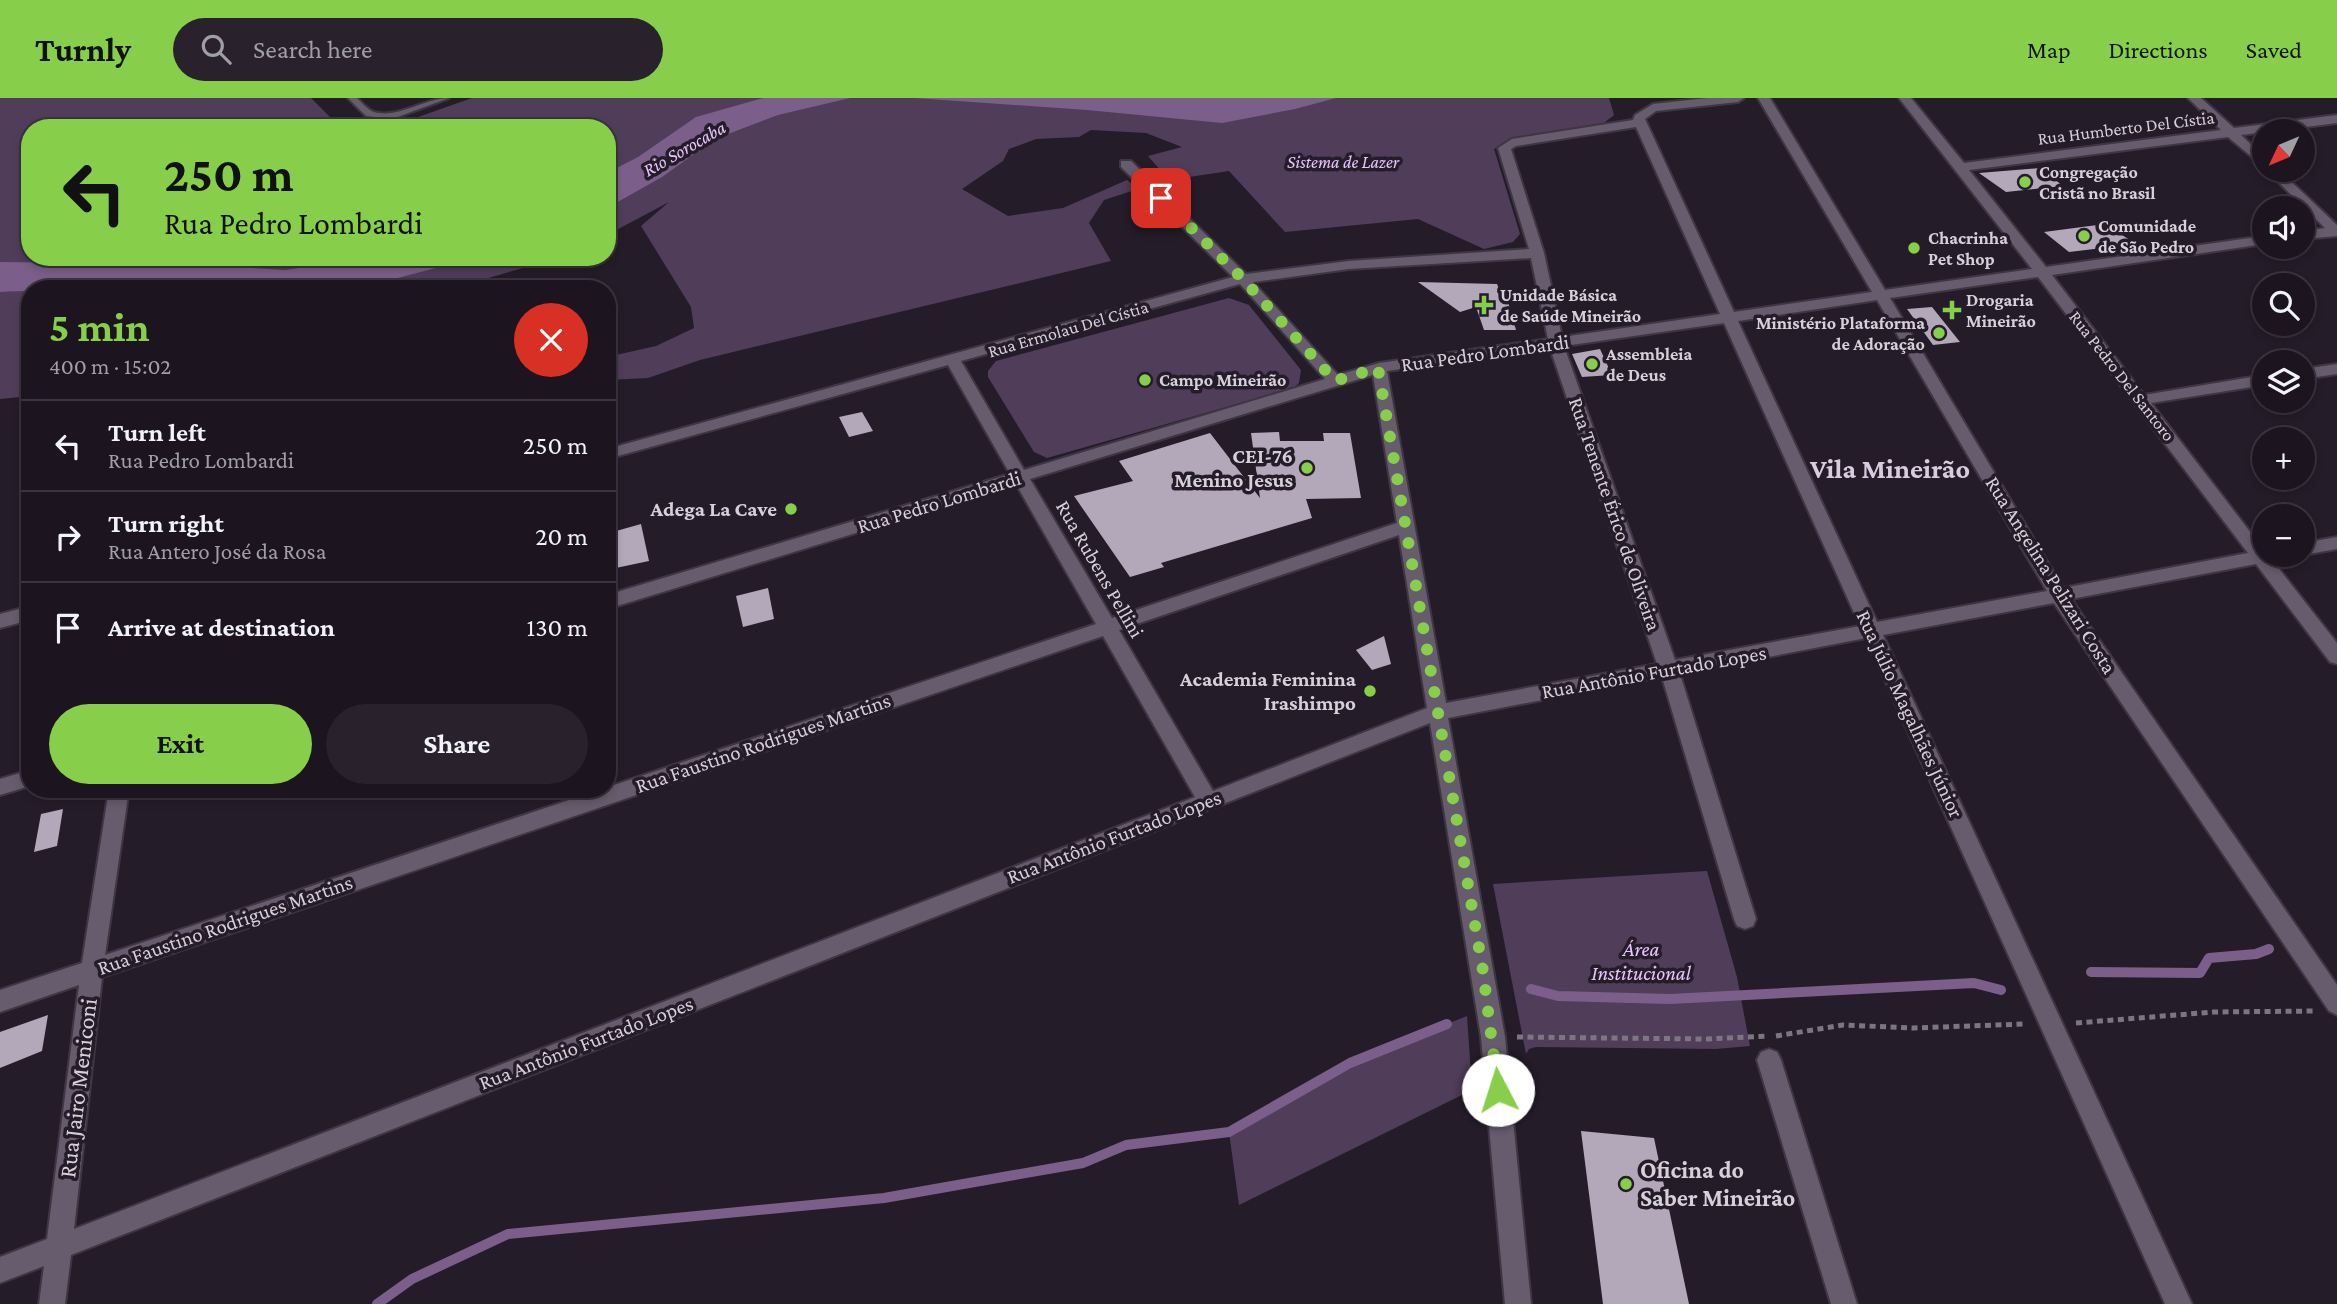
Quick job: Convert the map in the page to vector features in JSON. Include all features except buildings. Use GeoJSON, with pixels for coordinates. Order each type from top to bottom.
{"type":"FeatureCollection","features":[{"type":"Feature","properties":{"kind":"street"},"geometry":{"type":"LineString","coordinates":[[1640,123],[1642,115],[1653,108],[1738,98]]}},
{"type":"Feature","properties":{"kind":"street","name":"Rua Angelina Pelizari Costa"},"geometry":{"type":"LineString","coordinates":[[1764,98],[2059,594],[2290,934],[2330,1008]]}},
{"type":"Feature","properties":{"kind":"street","name":"Rua Pedro Del Santoro"},"geometry":{"type":"LineString","coordinates":[[1905,98],[2252,539]]}},
{"type":"Feature","properties":{"kind":"street"},"geometry":{"type":"LineString","coordinates":[[2194,98],[2252,151]]}},
{"type":"Feature","properties":{"kind":"street","name":"Rua Humberto Del Cístia"},"geometry":{"type":"LineString","coordinates":[[1961,167],[2337,119]]}},
{"type":"Feature","properties":{"kind":"street","name":"Rua Tenente Érico de Oliveira"},"geometry":{"type":"LineString","coordinates":[[1640,123],[1512,143],[1504,148],[1537,253],[1556,344],[1667,669],[1745,919]]}},
{"type":"Feature","properties":{"kind":"street","name":"Rua Júlio Magalhães Júnior"},"geometry":{"type":"LineString","coordinates":[[1640,123],[2179,1304]]}},
{"type":"Feature","properties":{"kind":"street"},"geometry":{"type":"LineString","coordinates":[[1126,164],[1243,279],[1335,381]]}},
{"type":"Feature","properties":{"kind":"street"},"geometry":{"type":"LineString","coordinates":[[2285,182],[2336,231]]}},
{"type":"Feature","properties":{"kind":"street"},"geometry":{"type":"LineString","coordinates":[[2315,233],[2336,231]]}},
{"type":"Feature","properties":{"kind":"street","name":"Rua Pedro Lombardi"},"geometry":{"type":"LineString","coordinates":[[616,600],[1378,368],[2252,242]]}},
{"type":"Feature","properties":{"kind":"street","name":"Rua Ermolau Del Cístia"},"geometry":{"type":"LineString","coordinates":[[616,452],[1243,279],[1349,265],[1537,253]]}},
{"type":"Feature","properties":{"kind":"street","name":"Rua Rubens Pellini"},"geometry":{"type":"LineString","coordinates":[[953,361],[1208,801]]}},
{"type":"Feature","properties":{"kind":"street"},"geometry":{"type":"LineString","coordinates":[[1378,368],[1493,1037],[1518,1304]]}},
{"type":"Feature","properties":{"kind":"street"},"geometry":{"type":"LineString","coordinates":[[2315,372],[2337,369]]}},
{"type":"Feature","properties":{"kind":"street"},"geometry":{"type":"LineString","coordinates":[[2141,400],[2252,382]]}},
{"type":"Feature","properties":{"kind":"street","name":"Rua Faustino Rodrigues Martins"},"geometry":{"type":"LineString","coordinates":[[616,793],[1406,526]]}},
{"type":"Feature","properties":{"kind":"street"},"geometry":{"type":"LineString","coordinates":[[2315,547],[2337,542]]}},
{"type":"Feature","properties":{"kind":"street","name":"Rua Antônio Furtado Lopes"},"geometry":{"type":"LineString","coordinates":[[0,1270],[1438,712],[2252,559]]}},
{"type":"Feature","properties":{"kind":"street","name":"Rua Pedro Del Santoro"},"geometry":{"type":"LineString","coordinates":[[2274,567],[2337,657]]}},
{"type":"Feature","properties":{"kind":"street"},"geometry":{"type":"LineString","coordinates":[[0,621],[21,615]]}},
{"type":"Feature","properties":{"kind":"street"},"geometry":{"type":"LineString","coordinates":[[0,787],[21,781]]}},
{"type":"Feature","properties":{"kind":"street","name":"Rua Jairo Meniconi"},"geometry":{"type":"LineString","coordinates":[[52,1304],[92,970],[118,798]]}},
{"type":"Feature","properties":{"kind":"street","name":"Rua Faustino Rodrigues Martins"},"geometry":{"type":"LineString","coordinates":[[0,1001],[601,798]]}},
{"type":"Feature","properties":{"kind":"street"},"geometry":{"type":"LineString","coordinates":[[1769,1060],[1844,1304]]}},
{"type":"Feature","properties":{"kind":"lane"},"geometry":{"type":"LineString","coordinates":[[352,98],[369,114],[392,116],[445,98]]}},
{"type":"Feature","properties":{"kind":"path"},"geometry":{"type":"LineString","coordinates":[[1493,1037],[1707,1039],[1778,1036],[1843,1025],[1914,1028],[2099,1023],[2214,1012],[2330,1008]]}},
{"type":"Feature","properties":{"kind":"green space"},"geometry":{"type":"Polygon","coordinates":[[[0,98],[311,98],[332,119],[21,119],[21,262],[0,262],[0,98]]]}},
{"type":"Feature","properties":{"kind":"green space","name":"Sistema de Lazer"},"geometry":{"type":"Polygon","coordinates":[[[472,98],[1609,98],[1614,115],[1599,127],[1507,142],[1494,149],[1520,234],[1513,242],[1484,249],[1418,219],[1285,232],[1229,171],[1169,180],[1148,156],[1182,147],[1146,133],[1091,130],[1079,137],[1036,139],[1009,149],[1003,161],[962,189],[1008,216],[1063,208],[1127,180],[1138,189],[1104,200],[1089,223],[1111,261],[700,360],[648,378],[616,380],[616,355],[656,346],[694,328],[691,307],[641,226],[669,202],[616,230],[616,119],[412,119],[472,98]]]}},
{"type":"Feature","properties":{"kind":"green space"},"geometry":{"type":"Polygon","coordinates":[[[172,266],[530,266],[481,280],[173,280],[172,266]]]}},
{"type":"Feature","properties":{"kind":"green space"},"geometry":{"type":"Polygon","coordinates":[[[21,291],[21,397],[0,399],[0,292],[21,291]]]}},
{"type":"Feature","properties":{"kind":"green space","name":"Campo Mineirão"},"geometry":{"type":"Polygon","coordinates":[[[1229,298],[1249,305],[1301,370],[1299,383],[1293,388],[1047,458],[1034,452],[988,377],[988,371],[996,361],[1229,298]]]}},
{"type":"Feature","properties":{"kind":"green space","name":"Área Institucional"},"geometry":{"type":"Polygon","coordinates":[[[1707,871],[1737,977],[1750,1046],[1716,1049],[1536,1047],[1529,1049],[1526,1054],[1493,884],[1707,871]]]}},
{"type":"Feature","properties":{"kind":"green space"},"geometry":{"type":"Polygon","coordinates":[[[1467,1016],[1472,1090],[1239,1205],[1229,1132],[1350,1063],[1467,1016]]]}},
{"type":"Feature","properties":{"kind":"water","name":"Rio Sorocaba"},"geometry":{"type":"Polygon","coordinates":[[[763,98],[850,98],[778,115],[715,139],[662,177],[616,203],[616,168],[638,157],[696,117],[763,98]]]}},
{"type":"Feature","properties":{"kind":"water"},"geometry":{"type":"Polygon","coordinates":[[[915,98],[1336,98],[1222,123],[915,98]]]}},
{"type":"Feature","properties":{"kind":"water"},"geometry":{"type":"Polygon","coordinates":[[[0,262],[21,262],[21,266],[217,266],[286,270],[312,266],[443,266],[390,280],[21,280],[21,291],[0,292],[0,262]]]}},
{"type":"Feature","properties":{"kind":"waterway"},"geometry":{"type":"LineString","coordinates":[[2091,972],[2200,973],[2209,958],[2256,954],[2269,949]]}},
{"type":"Feature","properties":{"kind":"waterway"},"geometry":{"type":"LineString","coordinates":[[1531,989],[1558,996],[1670,999],[1974,983],[2001,990]]}},
{"type":"Feature","properties":{"kind":"waterway"},"geometry":{"type":"LineString","coordinates":[[377,1304],[412,1279],[508,1234],[884,1198],[1083,1163],[1126,1145],[1229,1132],[1350,1063],[1447,1024]]}},
{"type":"Feature","properties":{"kind":"place","name":"Congregação Cristã no Brasil"},"geometry":{"type":"Point","coordinates":[2025,182]}},
{"type":"Feature","properties":{"kind":"place","name":"Comunidade de São Pedro"},"geometry":{"type":"Point","coordinates":[2084,236]}},
{"type":"Feature","properties":{"kind":"place","name":"Chacrinha Pet Shop"},"geometry":{"type":"Point","coordinates":[1914,248]}},
{"type":"Feature","properties":{"kind":"place","name":"Unidade Básica de Saúde Mineirão"},"geometry":{"type":"Point","coordinates":[1484,305]}},
{"type":"Feature","properties":{"kind":"place","name":"Drogaria Mineirão"},"geometry":{"type":"Point","coordinates":[1952,310]}},
{"type":"Feature","properties":{"kind":"place","name":"Ministério Plataforma de Adoração"},"geometry":{"type":"Point","coordinates":[1939,333]}},
{"type":"Feature","properties":{"kind":"place","name":"Assembleia de Deus"},"geometry":{"type":"Point","coordinates":[1592,364]}},
{"type":"Feature","properties":{"kind":"place","name":"Campo Mineirão"},"geometry":{"type":"Point","coordinates":[1145,380]}},
{"type":"Feature","properties":{"kind":"place","name":"CEI-76 Menino Jesus"},"geometry":{"type":"Point","coordinates":[1307,468]}},
{"type":"Feature","properties":{"kind":"place","name":"Adega La Cave"},"geometry":{"type":"Point","coordinates":[791,509]}},
{"type":"Feature","properties":{"kind":"place","name":"Academia Feminina Irashimpo"},"geometry":{"type":"Point","coordinates":[1370,691]}},
{"type":"Feature","properties":{"kind":"place","name":"Oficina do Saber Mineirão"},"geometry":{"type":"Point","coordinates":[1626,1184]}},
{"type":"Feature","properties":{"kind":"district","name":"Vila Mineirão"},"geometry":{"type":"Point","coordinates":[1890,468]}},
{"type":"Feature","properties":{"kind":"route"},"geometry":{"type":"LineString","coordinates":[[1161,198],[1243,279],[1335,381],[1378,368],[1483,971],[1498,1090]]}}]}
